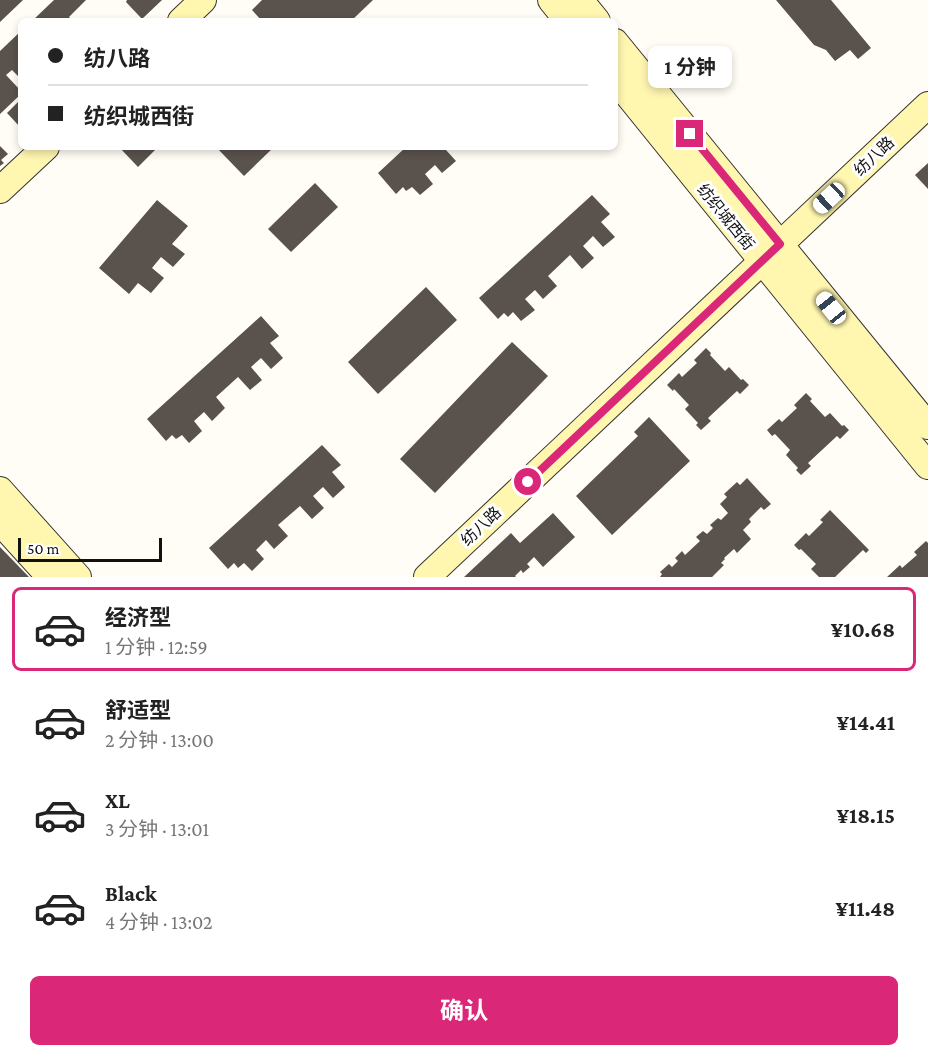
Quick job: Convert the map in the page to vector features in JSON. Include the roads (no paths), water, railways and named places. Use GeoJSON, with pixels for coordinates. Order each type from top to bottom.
{"type":"FeatureCollection","features":[{"type":"Feature","properties":{"kind":"street"},"geometry":{"type":"LineString","coordinates":[[184,18],[203,0]]}},
{"type":"Feature","properties":{"kind":"street"},"geometry":{"type":"LineString","coordinates":[[551,0],[566,18]]}},
{"type":"Feature","properties":{"kind":"street"},"geometry":{"type":"LineString","coordinates":[[580,0],[595,18]]}},
{"type":"Feature","properties":{"kind":"street","name":"纺织城西街"},"geometry":{"type":"LineString","coordinates":[[618,46],[928,466]]}},
{"type":"Feature","properties":{"kind":"street","name":"纺织城西街"},"geometry":{"type":"LineString","coordinates":[[618,82],[928,426]]}},
{"type":"Feature","properties":{"kind":"street","name":"纺八路"},"geometry":{"type":"LineString","coordinates":[[427,577],[928,105]]}},
{"type":"Feature","properties":{"kind":"street"},"geometry":{"type":"LineString","coordinates":[[0,190],[43,150]]}},
{"type":"Feature","properties":{"kind":"street"},"geometry":{"type":"LineString","coordinates":[[0,490],[78,577]]}},
{"type":"Feature","properties":{"kind":"street"},"geometry":{"type":"LineString","coordinates":[[0,522],[50,577]]}}]}
